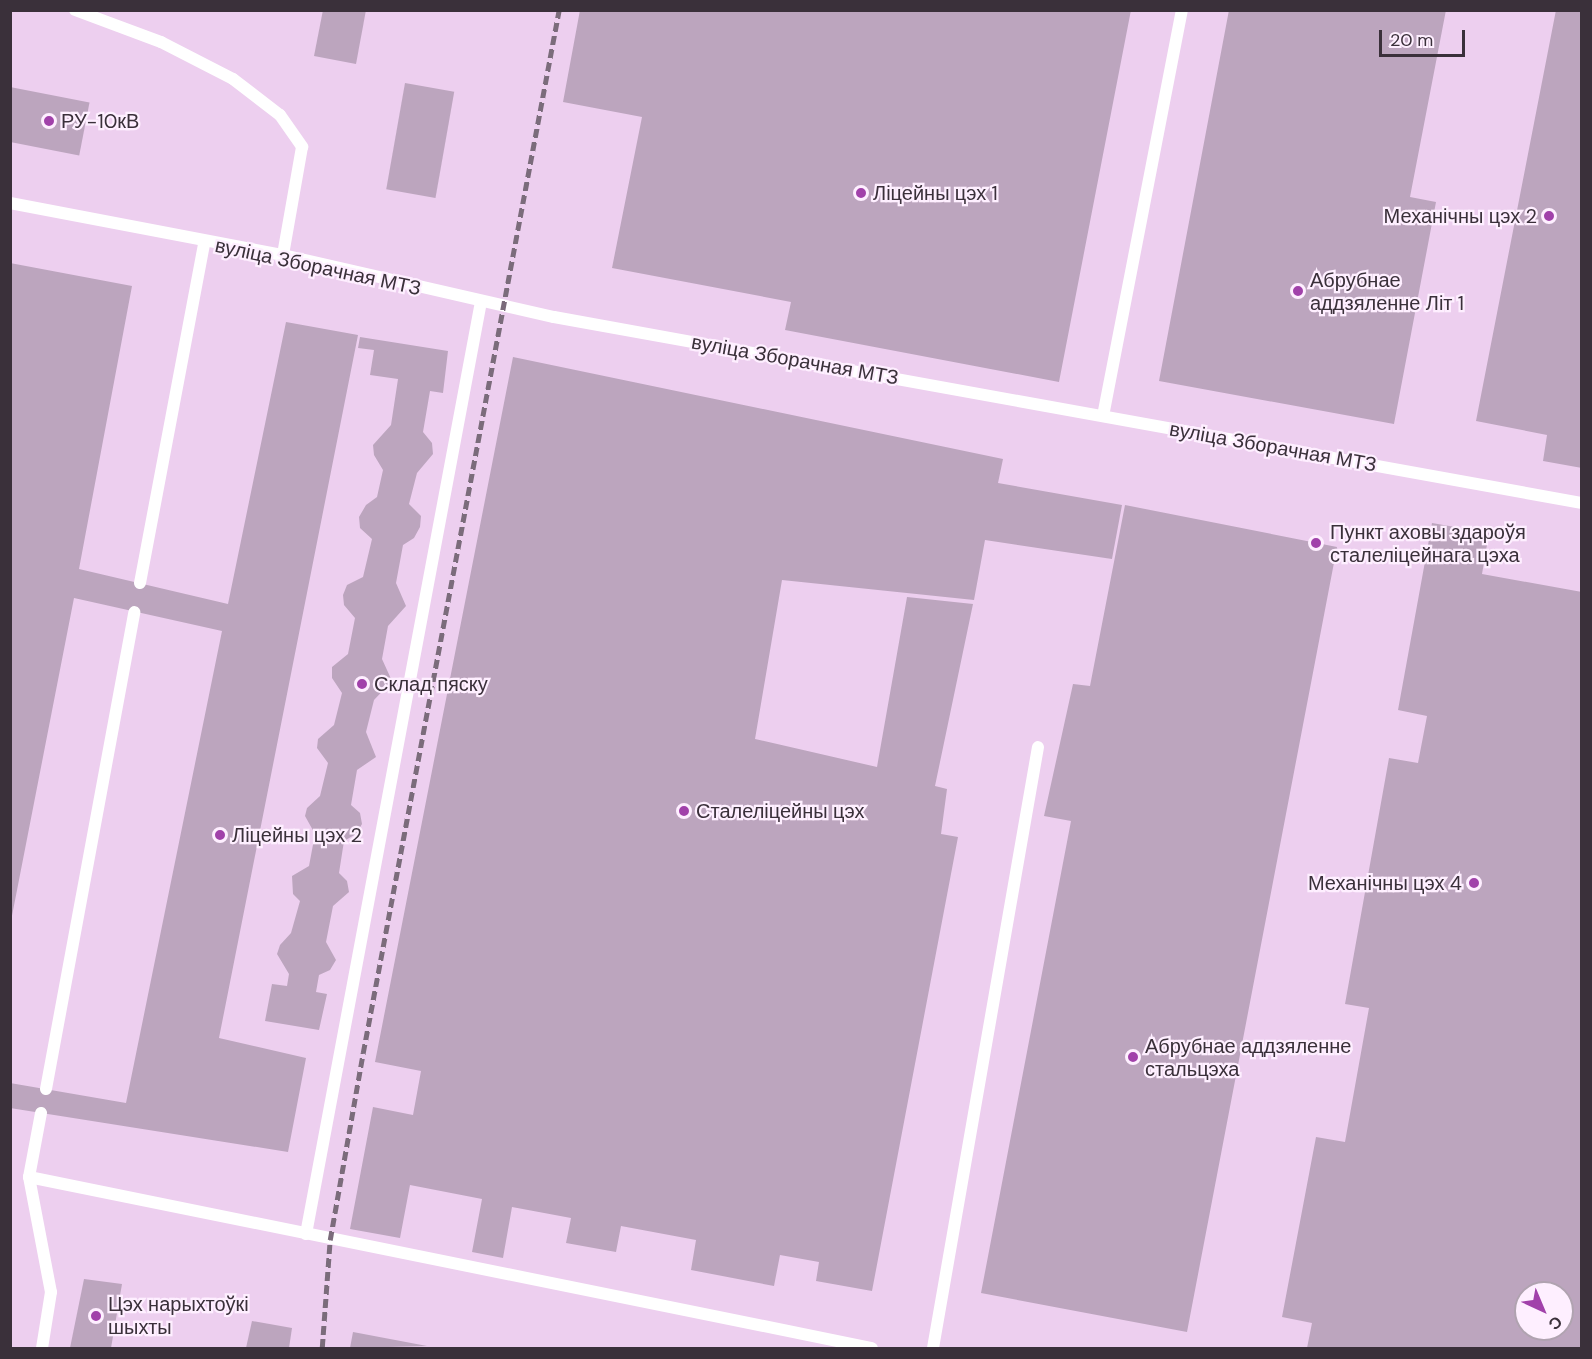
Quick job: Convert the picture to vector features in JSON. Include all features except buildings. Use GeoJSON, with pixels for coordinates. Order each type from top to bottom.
{"type":"FeatureCollection","features":[{"type":"Feature","properties":{"kind":"lane"},"geometry":{"type":"LineString","coordinates":[[75,10],[161,42],[233,79],[280,115],[302,147],[283,255]]}},
{"type":"Feature","properties":{"kind":"lane"},"geometry":{"type":"LineString","coordinates":[[1104,416],[1182,10]]}},
{"type":"Feature","properties":{"kind":"lane","name":"вуліца Зборачная МТЗ"},"geometry":{"type":"LineString","coordinates":[[10,203],[204,243],[283,255],[481,302],[1581,503]]}},
{"type":"Feature","properties":{"kind":"lane"},"geometry":{"type":"LineString","coordinates":[[140,583],[204,243]]}},
{"type":"Feature","properties":{"kind":"lane"},"geometry":{"type":"LineString","coordinates":[[306,1234],[481,302]]}},
{"type":"Feature","properties":{"kind":"lane"},"geometry":{"type":"LineString","coordinates":[[46,1089],[134,612]]}},
{"type":"Feature","properties":{"kind":"lane"},"geometry":{"type":"LineString","coordinates":[[933,1348],[1038,747]]}},
{"type":"Feature","properties":{"kind":"lane"},"geometry":{"type":"LineString","coordinates":[[41,1113],[29,1177],[51,1292],[42,1348]]}},
{"type":"Feature","properties":{"kind":"lane"},"geometry":{"type":"LineString","coordinates":[[29,1177],[872,1348]]}},
{"type":"Feature","properties":{"kind":"shaded area"},"geometry":{"type":"Polygon","coordinates":[[[10,11],[1581,11],[1581,1348],[11,1348],[10,11]]]}},
{"type":"Feature","properties":{"kind":"railway"},"geometry":{"type":"LineString","coordinates":[[322,1348],[330,1240],[363,1053],[559,10]]}},
{"type":"Feature","properties":{"kind":"place","name":"РУ-10кВ"},"geometry":{"type":"Point","coordinates":[49,121]}},
{"type":"Feature","properties":{"kind":"place","name":"Ліцейны цэх 1"},"geometry":{"type":"Point","coordinates":[861,193]}},
{"type":"Feature","properties":{"kind":"place","name":"Механічны цэх 2"},"geometry":{"type":"Point","coordinates":[1549,216]}},
{"type":"Feature","properties":{"kind":"place","name":"Абрубнае аддзяленне Літ 1"},"geometry":{"type":"Point","coordinates":[1298,291]}},
{"type":"Feature","properties":{"kind":"place","name":"Пункт аховы здароўя сталеліцейнага цэха"},"geometry":{"type":"Point","coordinates":[1316,543]}},
{"type":"Feature","properties":{"kind":"place","name":"Склад пяску"},"geometry":{"type":"Point","coordinates":[362,684]}},
{"type":"Feature","properties":{"kind":"place","name":"Сталеліцейны цэх"},"geometry":{"type":"Point","coordinates":[684,811]}},
{"type":"Feature","properties":{"kind":"place","name":"Ліцейны цэх 2"},"geometry":{"type":"Point","coordinates":[220,835]}},
{"type":"Feature","properties":{"kind":"place","name":"Механічны цэх 4"},"geometry":{"type":"Point","coordinates":[1474,883]}},
{"type":"Feature","properties":{"kind":"place","name":"Абрубнае аддзяленне стальцэха"},"geometry":{"type":"Point","coordinates":[1133,1057]}},
{"type":"Feature","properties":{"kind":"place","name":"Цэх нарыхтоўкі шыхты"},"geometry":{"type":"Point","coordinates":[96,1316]}}]}
